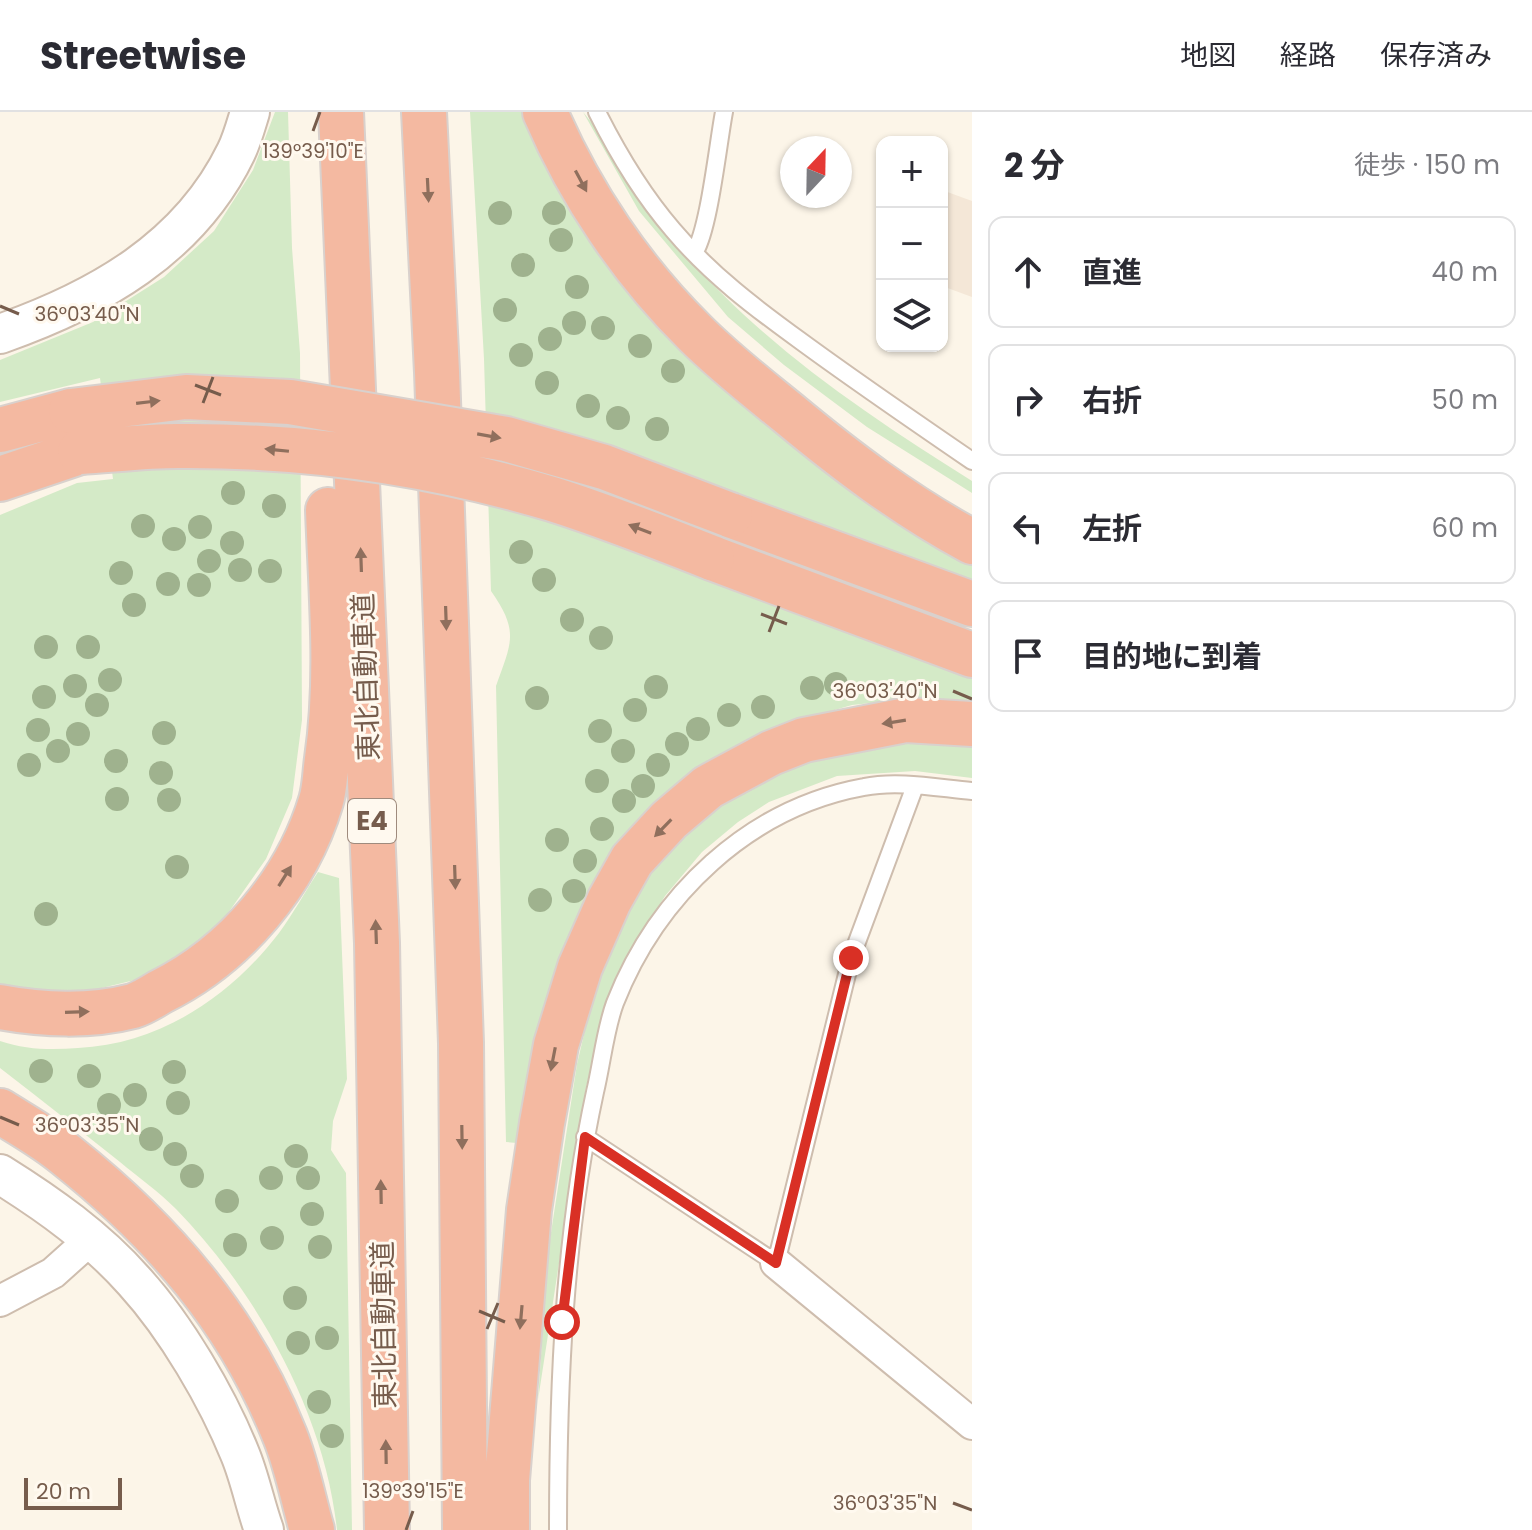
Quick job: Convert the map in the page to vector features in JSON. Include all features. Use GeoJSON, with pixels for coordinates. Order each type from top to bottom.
{"type":"FeatureCollection","features":[{"type":"Feature","properties":{"kind":"highway"},"geometry":{"type":"LineString","coordinates":[[0,1007],[29,1013],[83,1013],[135,1005],[179,983],[229,946],[269,902],[298,855],[321,801],[334,714],[323,304],[314,112]]}},
{"type":"Feature","properties":{"kind":"highway","name":"東北自動車道"},"geometry":{"type":"LineString","coordinates":[[341,112],[377,943],[387,1530]]}},
{"type":"Feature","properties":{"kind":"highway"},"geometry":{"type":"LineString","coordinates":[[424,112],[437,372],[461,1043],[465,1530]]}},
{"type":"Feature","properties":{"kind":"highway"},"geometry":{"type":"LineString","coordinates":[[545,112],[584,188],[615,239],[695,333],[857,470],[924,516],[972,542]]}},
{"type":"Feature","properties":{"kind":"highway"},"geometry":{"type":"LineString","coordinates":[[0,430],[71,411],[186,397],[290,402],[506,439],[604,467],[972,604]]}},
{"type":"Feature","properties":{"kind":"highway"},"geometry":{"type":"LineString","coordinates":[[0,479],[80,452],[176,446],[235,447],[377,460],[551,499],[620,522],[972,655]]}},
{"type":"Feature","properties":{"kind":"highway"},"geometry":{"type":"LineString","coordinates":[[507,1530],[507,1480],[529,1210],[542,1123],[560,1032],[580,967],[609,901],[632,860],[669,820],[708,787],[771,753],[804,740],[906,720],[972,724]]}},
{"type":"Feature","properties":{"kind":"highway"},"geometry":{"type":"LineString","coordinates":[[0,1111],[65,1153],[88,1173],[172,1251],[202,1287],[249,1361],[286,1437],[312,1530]]}},
{"type":"Feature","properties":{"kind":"street"},"geometry":{"type":"LineString","coordinates":[[0,334],[50,316],[141,267],[182,230],[213,191],[236,152],[250,112]]}},
{"type":"Feature","properties":{"kind":"street"},"geometry":{"type":"LineString","coordinates":[[0,1174],[39,1198],[91,1239],[135,1281],[204,1381],[240,1455],[264,1530]]}},
{"type":"Feature","properties":{"kind":"street"},"geometry":{"type":"LineString","coordinates":[[0,1301],[53,1273],[91,1239]]}},
{"type":"Feature","properties":{"kind":"street"},"geometry":{"type":"LineString","coordinates":[[776,1263],[972,1424]]}},
{"type":"Feature","properties":{"kind":"lane"},"geometry":{"type":"LineString","coordinates":[[597,112],[641,189],[694,253],[731,290],[870,392],[972,461]]}},
{"type":"Feature","properties":{"kind":"lane"},"geometry":{"type":"LineString","coordinates":[[694,253],[705,220],[724,112]]}},
{"type":"Feature","properties":{"kind":"lane"},"geometry":{"type":"LineString","coordinates":[[558,1530],[562,1322],[585,1137],[614,1006],[637,956],[696,875],[735,841],[771,819],[834,794],[867,786],[972,791]]}},
{"type":"Feature","properties":{"kind":"lane"},"geometry":{"type":"LineString","coordinates":[[585,1137],[776,1263],[851,958],[915,786]]}},
{"type":"Feature","properties":{"kind":"shaded area"},"geometry":{"type":"Polygon","coordinates":[[[948,192],[972,201],[972,297],[948,288],[948,192]]]}},
{"type":"Feature","properties":{"kind":"green space"},"geometry":{"type":"Polygon","coordinates":[[[275,112],[288,112],[292,248],[300,353],[302,720],[292,798],[266,859],[226,916],[183,955],[143,978],[77,994],[0,989],[0,515],[77,483],[113,479],[100,378],[0,402],[0,360],[93,322],[164,277],[214,231],[253,170],[275,112]]]}},
{"type":"Feature","properties":{"kind":"green space"},"geometry":{"type":"Polygon","coordinates":[[[470,112],[524,112],[546,167],[622,278],[972,561],[972,582],[707,482],[675,565],[972,677],[972,703],[909,699],[852,705],[800,720],[646,821],[517,1143],[506,1142],[496,686],[510,638],[506,617],[491,591],[484,359],[470,112]]]}},
{"type":"Feature","properties":{"kind":"green space"},"geometry":{"type":"Polygon","coordinates":[[[583,112],[644,205],[749,320],[858,406],[972,481],[972,493],[867,427],[784,365],[728,317],[639,211],[583,112]]]}},
{"type":"Feature","properties":{"kind":"green space"},"geometry":{"type":"Polygon","coordinates":[[[972,743],[972,778],[915,771],[837,776],[769,802],[738,822],[702,852],[665,896],[637,941],[610,993],[586,1087],[538,1400],[548,1252],[577,1064],[589,1013],[610,948],[629,907],[657,865],[691,825],[744,787],[843,748],[972,743]]]}},
{"type":"Feature","properties":{"kind":"green space"},"geometry":{"type":"Polygon","coordinates":[[[318,872],[339,878],[347,1079],[333,1121],[331,1150],[346,1173],[352,1530],[337,1530],[330,1486],[302,1399],[259,1316],[234,1278],[206,1242],[169,1203],[0,1068],[0,1041],[49,1049],[108,1045],[165,1027],[191,1013],[260,956],[284,926],[318,872]]]}},
{"type":"Feature","properties":{"kind":"route"},"geometry":{"type":"LineString","coordinates":[[562,1322],[585,1137],[776,1263],[851,958]]}}]}
